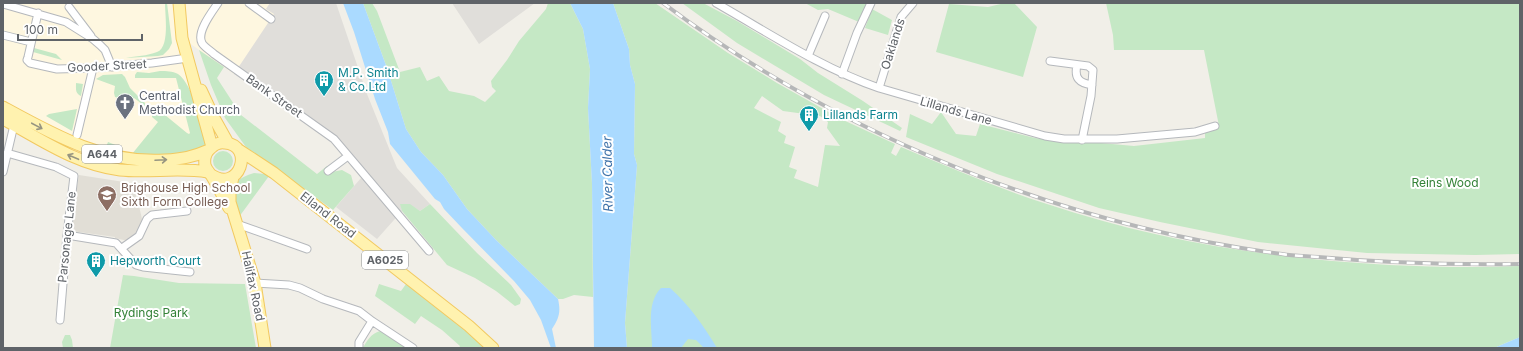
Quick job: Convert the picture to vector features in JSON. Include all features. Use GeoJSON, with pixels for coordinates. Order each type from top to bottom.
{"type":"FeatureCollection","features":[{"type":"Feature","properties":{"kind":"main road","name":"Halifax Road"},"geometry":{"type":"LineString","coordinates":[[178,3],[182,38],[210,148],[205,160],[209,173],[237,224]]}},
{"type":"Feature","properties":{"kind":"main road","name":"Halifax Road"},"geometry":{"type":"LineString","coordinates":[[188,58],[214,118],[228,143],[238,150],[241,156],[242,162],[229,196],[255,283],[265,348]]}},
{"type":"Feature","properties":{"kind":"main road","name":"A644"},"geometry":{"type":"LineString","coordinates":[[3,107],[77,146],[116,157],[139,160],[172,160],[195,156],[217,144],[228,143]]}},
{"type":"Feature","properties":{"kind":"main road","name":"A644"},"geometry":{"type":"LineString","coordinates":[[3,119],[71,156],[118,170],[193,170],[209,173],[221,179],[237,173]]}},
{"type":"Feature","properties":{"kind":"main road","name":"A6025"},"geometry":{"type":"LineString","coordinates":[[238,150],[274,173]]}},
{"type":"Feature","properties":{"kind":"main road","name":"A6025"},"geometry":{"type":"LineString","coordinates":[[237,173],[254,169],[274,173]]}},
{"type":"Feature","properties":{"kind":"main road","name":"Elland Road"},"geometry":{"type":"LineString","coordinates":[[274,173],[460,319],[493,348]]}},
{"type":"Feature","properties":{"kind":"street","name":"Bank Street"},"geometry":{"type":"LineString","coordinates":[[218,3],[203,27],[201,36],[202,42],[214,54],[334,139],[429,251]]}},
{"type":"Feature","properties":{"kind":"street"},"geometry":{"type":"LineString","coordinates":[[249,3],[271,19]]}},
{"type":"Feature","properties":{"kind":"street","name":"Lillands Lane"},"geometry":{"type":"LineString","coordinates":[[716,3],[842,74],[879,88],[1045,136],[1082,140],[1117,139],[1195,132],[1215,126]]}},
{"type":"Feature","properties":{"kind":"street"},"geometry":{"type":"LineString","coordinates":[[842,74],[857,34],[871,3]]}},
{"type":"Feature","properties":{"kind":"street","name":"Oaklands"},"geometry":{"type":"LineString","coordinates":[[879,88],[900,20],[905,10],[913,3]]}},
{"type":"Feature","properties":{"kind":"street"},"geometry":{"type":"LineString","coordinates":[[3,4],[66,22],[93,39],[105,50],[112,66]]}},
{"type":"Feature","properties":{"kind":"street"},"geometry":{"type":"LineString","coordinates":[[66,22],[69,5]]}},
{"type":"Feature","properties":{"kind":"street"},"geometry":{"type":"LineString","coordinates":[[69,5],[93,39]]}},
{"type":"Feature","properties":{"kind":"street"},"geometry":{"type":"LineString","coordinates":[[3,34],[31,42],[38,13]]}},
{"type":"Feature","properties":{"kind":"street"},"geometry":{"type":"LineString","coordinates":[[808,56],[825,16]]}},
{"type":"Feature","properties":{"kind":"street","name":"Gooder Street"},"geometry":{"type":"LineString","coordinates":[[31,42],[27,60],[30,63],[57,69],[93,68],[152,63],[188,58]]}},
{"type":"Feature","properties":{"kind":"street"},"geometry":{"type":"LineString","coordinates":[[1050,61],[1088,66],[1093,70],[1092,96],[1082,140]]}},
{"type":"Feature","properties":{"kind":"street"},"geometry":{"type":"LineString","coordinates":[[1077,65],[1075,72],[1079,80],[1092,85]]}},
{"type":"Feature","properties":{"kind":"street"},"geometry":{"type":"LineString","coordinates":[[77,135],[93,68]]}},
{"type":"Feature","properties":{"kind":"street"},"geometry":{"type":"LineString","coordinates":[[3,172],[14,125]]}},
{"type":"Feature","properties":{"kind":"street","name":"Parsonage Lane"},"geometry":{"type":"LineString","coordinates":[[7,153],[56,167],[74,176],[60,320]]}},
{"type":"Feature","properties":{"kind":"street"},"geometry":{"type":"LineString","coordinates":[[328,171],[348,156]]}},
{"type":"Feature","properties":{"kind":"street"},"geometry":{"type":"LineString","coordinates":[[122,248],[139,236],[147,219],[152,215],[188,211]]}},
{"type":"Feature","properties":{"kind":"street"},"geometry":{"type":"LineString","coordinates":[[237,224],[307,249]]}},
{"type":"Feature","properties":{"kind":"street"},"geometry":{"type":"LineString","coordinates":[[67,236],[116,243],[136,265],[143,268],[190,272]]}},
{"type":"Feature","properties":{"kind":"street"},"geometry":{"type":"LineString","coordinates":[[255,283],[289,285],[300,288],[323,299],[360,311],[372,321],[413,348]]}},
{"type":"Feature","properties":{"kind":"street"},"geometry":{"type":"LineString","coordinates":[[358,348],[359,342],[372,321]]}},
{"type":"Feature","properties":{"kind":"shaded area"},"geometry":{"type":"Polygon","coordinates":[[[3,3],[270,3],[266,9],[275,14],[234,74],[182,38],[212,147],[116,157],[3,107],[3,3]]]}},
{"type":"Feature","properties":{"kind":"shaded area"},"geometry":{"type":"Polygon","coordinates":[[[270,3],[336,3],[367,94],[397,168],[430,204],[420,211],[410,205],[401,204],[402,211],[377,239],[336,207],[361,178],[331,140],[234,74],[274,14],[266,9],[270,3]]]}},
{"type":"Feature","properties":{"kind":"shaded area"},"geometry":{"type":"Polygon","coordinates":[[[452,3],[535,3],[479,44],[452,3]]]}},
{"type":"Feature","properties":{"kind":"shaded area","name":"Brighouse High School Sixth Form College"},"geometry":{"type":"Polygon","coordinates":[[[79,175],[137,184],[135,205],[139,206],[142,219],[140,231],[128,241],[115,237],[72,231],[74,205],[79,175]]]}},
{"type":"Feature","properties":{"kind":"green space"},"geometry":{"type":"Polygon","coordinates":[[[165,3],[167,3],[172,43],[169,49],[163,55],[126,58],[157,52],[161,49],[164,44],[166,30],[165,3]]]}},
{"type":"Feature","properties":{"kind":"green space"},"geometry":{"type":"Polygon","coordinates":[[[363,3],[372,3],[377,11],[400,72],[420,67],[427,81],[439,76],[449,91],[474,96],[485,102],[496,91],[492,87],[491,81],[519,41],[546,9],[548,3],[570,3],[583,29],[590,69],[588,108],[592,184],[593,297],[574,295],[563,299],[558,299],[496,240],[467,209],[443,175],[421,152],[406,129],[387,68],[363,3]]]}},
{"type":"Feature","properties":{"kind":"green space"},"geometry":{"type":"Polygon","coordinates":[[[613,3],[655,3],[728,53],[777,83],[841,119],[895,144],[891,153],[896,156],[901,147],[1028,198],[1131,228],[1216,246],[1302,258],[1405,266],[1520,266],[1520,337],[1494,348],[627,348],[625,323],[637,165],[634,154],[635,84],[630,65],[629,49],[613,3]],[[762,96],[754,108],[781,122],[778,131],[786,136],[784,143],[795,147],[789,167],[797,170],[794,178],[818,187],[825,145],[840,146],[827,128],[828,122],[820,116],[783,111],[762,96]]]}},
{"type":"Feature","properties":{"kind":"green space"},"geometry":{"type":"Polygon","coordinates":[[[682,3],[703,3],[737,21],[800,59],[818,73],[863,101],[902,128],[900,131],[824,95],[737,43],[682,3]]]}},
{"type":"Feature","properties":{"kind":"green space"},"geometry":{"type":"Polygon","coordinates":[[[805,3],[868,3],[859,22],[828,9],[818,10],[805,3]]]}},
{"type":"Feature","properties":{"kind":"green space"},"geometry":{"type":"Polygon","coordinates":[[[1005,3],[1014,3],[1037,27],[1023,77],[936,52],[949,4],[988,7],[1005,3]]]}},
{"type":"Feature","properties":{"kind":"green space","name":"Reins Wood"},"geometry":{"type":"Polygon","coordinates":[[[1106,3],[1520,3],[1520,254],[1475,255],[1367,253],[1258,242],[1099,208],[997,174],[906,137],[910,114],[932,124],[941,112],[956,134],[976,136],[980,124],[1035,138],[1071,143],[1101,143],[1134,146],[1205,138],[1205,127],[1219,126],[1204,50],[1114,50],[1113,35],[1106,3]]]}},
{"type":"Feature","properties":{"kind":"green space"},"geometry":{"type":"Polygon","coordinates":[[[872,9],[892,20],[888,35],[865,28],[872,9]]]}},
{"type":"Feature","properties":{"kind":"green space"},"geometry":{"type":"Polygon","coordinates":[[[34,48],[56,54],[62,60],[33,52],[34,48]]]}},
{"type":"Feature","properties":{"kind":"green space"},"geometry":{"type":"Polygon","coordinates":[[[199,50],[224,67],[217,78],[241,115],[317,174],[327,166],[328,171],[332,172],[342,170],[351,175],[354,186],[333,210],[246,147],[225,118],[211,85],[199,50]]]}},
{"type":"Feature","properties":{"kind":"green space"},"geometry":{"type":"Polygon","coordinates":[[[160,71],[176,73],[183,79],[197,107],[208,146],[165,158],[132,154],[158,122],[152,117],[152,112],[148,110],[149,107],[162,116],[165,115],[187,133],[190,133],[176,78],[135,78],[137,72],[149,73],[160,71]]]}},
{"type":"Feature","properties":{"kind":"green space"},"geometry":{"type":"Polygon","coordinates":[[[122,74],[130,88],[145,103],[145,106],[134,98],[129,101],[115,97],[115,86],[96,79],[103,75],[122,74]]]}},
{"type":"Feature","properties":{"kind":"green space"},"geometry":{"type":"Polygon","coordinates":[[[76,83],[83,84],[81,96],[77,92],[76,83]]]}},
{"type":"Feature","properties":{"kind":"green space"},"geometry":{"type":"Polygon","coordinates":[[[77,109],[72,131],[46,116],[49,114],[77,109]]]}},
{"type":"Feature","properties":{"kind":"green space"},"geometry":{"type":"Polygon","coordinates":[[[108,142],[118,146],[118,151],[106,147],[108,142]]]}},
{"type":"Feature","properties":{"kind":"green space"},"geometry":{"type":"Polygon","coordinates":[[[223,151],[230,154],[233,161],[230,168],[223,171],[216,168],[213,161],[216,154],[223,151]]]}},
{"type":"Feature","properties":{"kind":"green space"},"geometry":{"type":"Polygon","coordinates":[[[254,173],[269,176],[239,217],[234,195],[235,184],[245,176],[254,173]]]}},
{"type":"Feature","properties":{"kind":"green space"},"geometry":{"type":"Polygon","coordinates":[[[400,204],[410,204],[420,211],[430,204],[477,253],[511,285],[521,299],[520,304],[515,306],[496,291],[475,278],[447,265],[402,211],[400,204]]]}},
{"type":"Feature","properties":{"kind":"green space","name":"Rydings Park"},"geometry":{"type":"Polygon","coordinates":[[[123,275],[179,283],[245,284],[256,348],[110,348],[123,275]]]}},
{"type":"Feature","properties":{"kind":"green space"},"geometry":{"type":"Polygon","coordinates":[[[379,284],[401,291],[406,284],[481,343],[485,348],[459,348],[460,346],[442,330],[421,316],[415,324],[375,296],[379,284]]]}},
{"type":"Feature","properties":{"kind":"green space"},"geometry":{"type":"Polygon","coordinates":[[[380,331],[387,333],[409,348],[363,348],[366,342],[374,334],[380,331]]]}},
{"type":"Feature","properties":{"kind":"green space"},"geometry":{"type":"Polygon","coordinates":[[[65,335],[70,335],[73,348],[63,348],[62,342],[65,335]]]}},
{"type":"Feature","properties":{"kind":"water"},"geometry":{"type":"Polygon","coordinates":[[[343,3],[363,3],[387,68],[406,129],[421,152],[443,175],[467,209],[496,240],[558,299],[559,315],[552,329],[556,348],[551,348],[541,320],[530,300],[514,281],[444,209],[440,202],[435,199],[390,144],[388,132],[375,99],[354,32],[343,3]]]}},
{"type":"Feature","properties":{"kind":"water","name":"River Calder"},"geometry":{"type":"Polygon","coordinates":[[[570,3],[613,3],[629,49],[630,65],[635,84],[634,154],[637,165],[625,323],[627,348],[594,348],[592,184],[588,108],[590,69],[583,29],[570,3]]]}},
{"type":"Feature","properties":{"kind":"water"},"geometry":{"type":"Polygon","coordinates":[[[661,288],[670,288],[684,302],[717,348],[704,348],[696,340],[688,339],[681,348],[652,348],[651,316],[653,301],[661,288]]]}},
{"type":"Feature","properties":{"kind":"water"},"geometry":{"type":"Polygon","coordinates":[[[1520,337],[1520,348],[1494,348],[1520,337]]]}},
{"type":"Feature","properties":{"kind":"railway"},"geometry":{"type":"LineString","coordinates":[[663,3],[731,51],[803,94],[879,133],[957,168],[1037,197],[1118,222],[1200,241],[1286,255],[1419,263],[1520,264]]}},
{"type":"Feature","properties":{"kind":"place","name":"M.P. Smith & Co.Ltd"},"geometry":{"type":"Point","coordinates":[324,97]}},
{"type":"Feature","properties":{"kind":"place","name":"Central Methodist Church"},"geometry":{"type":"Point","coordinates":[125,120]}},
{"type":"Feature","properties":{"kind":"place","name":"Lillands Farm"},"geometry":{"type":"Point","coordinates":[809,132]}},
{"type":"Feature","properties":{"kind":"place","name":"Brighouse High School Sixth Form College"},"geometry":{"type":"Point","coordinates":[107,212]}},
{"type":"Feature","properties":{"kind":"place","name":"Hepworth Court"},"geometry":{"type":"Point","coordinates":[96,278]}}]}
